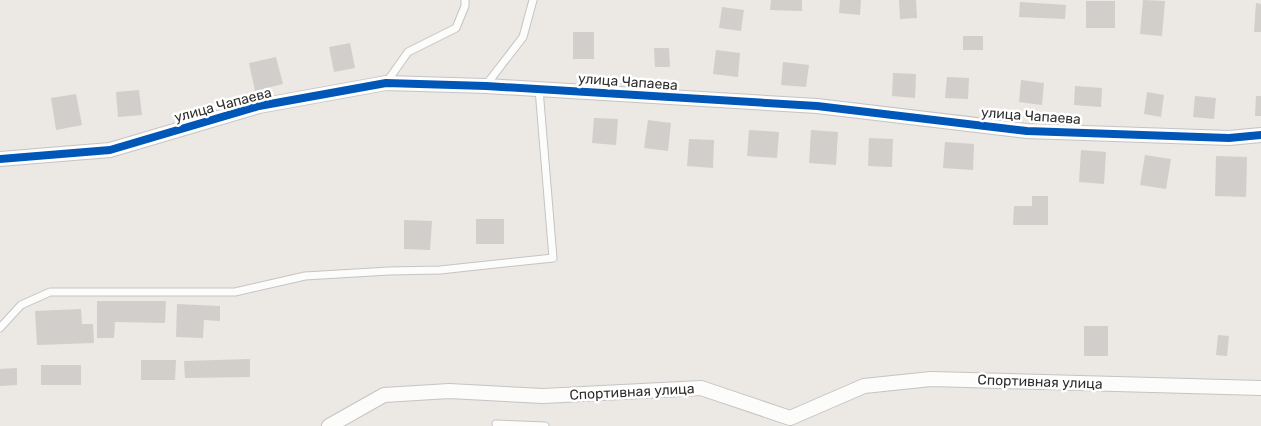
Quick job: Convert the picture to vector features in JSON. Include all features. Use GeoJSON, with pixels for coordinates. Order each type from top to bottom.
{"type":"FeatureCollection","features":[{"type":"Feature","properties":{"kind":"street","name":"улица Чапаева"},"geometry":{"type":"LineString","coordinates":[[0,159],[110,150],[259,106],[386,83],[486,86],[817,106],[1027,131],[1229,138],[1261,135]]}},
{"type":"Feature","properties":{"kind":"street","name":"Спортивная улица"},"geometry":{"type":"LineString","coordinates":[[329,426],[384,395],[449,391],[543,396],[701,388],[788,422],[864,386],[931,379],[1261,388]]}},
{"type":"Feature","properties":{"kind":"lane"},"geometry":{"type":"LineString","coordinates":[[386,83],[408,52],[456,28],[465,0]]}},
{"type":"Feature","properties":{"kind":"lane"},"geometry":{"type":"LineString","coordinates":[[486,86],[523,37],[533,0]]}},
{"type":"Feature","properties":{"kind":"lane"},"geometry":{"type":"LineString","coordinates":[[0,328],[22,305],[50,292],[235,292],[305,276],[440,270],[553,258],[539,89]]}},
{"type":"Feature","properties":{"kind":"lane"},"geometry":{"type":"LineString","coordinates":[[496,424],[545,426]]}},
{"type":"Feature","properties":{"kind":"building"},"geometry":{"type":"Polygon","coordinates":[[[771,0],[802,0],[802,11],[770,10],[771,0]]]}},
{"type":"Feature","properties":{"kind":"building"},"geometry":{"type":"Polygon","coordinates":[[[840,0],[861,0],[860,15],[839,13],[840,0]]]}},
{"type":"Feature","properties":{"kind":"building"},"geometry":{"type":"Polygon","coordinates":[[[899,0],[916,0],[917,18],[900,19],[899,0]]]}},
{"type":"Feature","properties":{"kind":"building"},"geometry":{"type":"Polygon","coordinates":[[[1143,0],[1165,1],[1162,36],[1140,34],[1143,0]]]}},
{"type":"Feature","properties":{"kind":"building"},"geometry":{"type":"Polygon","coordinates":[[[1086,1],[1115,1],[1115,28],[1086,28],[1086,1]]]}},
{"type":"Feature","properties":{"kind":"building"},"geometry":{"type":"Polygon","coordinates":[[[1020,2],[1066,5],[1065,19],[1019,17],[1020,2]]]}},
{"type":"Feature","properties":{"kind":"building"},"geometry":{"type":"Polygon","coordinates":[[[1256,3],[1261,4],[1261,32],[1254,32],[1256,3]]]}},
{"type":"Feature","properties":{"kind":"building"},"geometry":{"type":"Polygon","coordinates":[[[722,7],[744,10],[741,31],[719,28],[722,7]]]}},
{"type":"Feature","properties":{"kind":"building"},"geometry":{"type":"Polygon","coordinates":[[[573,32],[594,32],[594,59],[573,59],[573,32]]]}},
{"type":"Feature","properties":{"kind":"building"},"geometry":{"type":"Polygon","coordinates":[[[963,36],[983,36],[983,50],[963,50],[963,36]]]}},
{"type":"Feature","properties":{"kind":"building"},"geometry":{"type":"Polygon","coordinates":[[[350,43],[355,68],[334,72],[329,47],[350,43]]]}},
{"type":"Feature","properties":{"kind":"building"},"geometry":{"type":"Polygon","coordinates":[[[654,48],[669,48],[670,67],[655,67],[654,48]]]}},
{"type":"Feature","properties":{"kind":"building"},"geometry":{"type":"Polygon","coordinates":[[[716,50],[740,53],[738,77],[713,74],[716,50]]]}},
{"type":"Feature","properties":{"kind":"building"},"geometry":{"type":"Polygon","coordinates":[[[276,57],[283,84],[255,91],[249,63],[276,57]]]}},
{"type":"Feature","properties":{"kind":"building"},"geometry":{"type":"Polygon","coordinates":[[[783,62],[809,65],[806,87],[781,85],[783,62]]]}},
{"type":"Feature","properties":{"kind":"building"},"geometry":{"type":"Polygon","coordinates":[[[893,73],[916,74],[915,98],[892,96],[893,73]]]}},
{"type":"Feature","properties":{"kind":"building"},"geometry":{"type":"Polygon","coordinates":[[[947,77],[969,78],[968,99],[945,98],[947,77]]]}},
{"type":"Feature","properties":{"kind":"building"},"geometry":{"type":"Polygon","coordinates":[[[1021,80],[1044,83],[1042,105],[1019,102],[1021,80]]]}},
{"type":"Feature","properties":{"kind":"building"},"geometry":{"type":"Polygon","coordinates":[[[1075,86],[1102,88],[1101,107],[1074,105],[1075,86]]]}},
{"type":"Feature","properties":{"kind":"building"},"geometry":{"type":"Polygon","coordinates":[[[139,90],[142,115],[118,117],[116,92],[139,90]]]}},
{"type":"Feature","properties":{"kind":"building"},"geometry":{"type":"Polygon","coordinates":[[[1147,92],[1164,95],[1161,117],[1144,114],[1147,92]]]}},
{"type":"Feature","properties":{"kind":"building"},"geometry":{"type":"Polygon","coordinates":[[[76,94],[82,125],[56,130],[51,98],[76,94]]]}},
{"type":"Feature","properties":{"kind":"building"},"geometry":{"type":"Polygon","coordinates":[[[1195,96],[1216,98],[1214,119],[1193,117],[1195,96]]]}},
{"type":"Feature","properties":{"kind":"building"},"geometry":{"type":"Polygon","coordinates":[[[1256,96],[1261,96],[1261,116],[1255,116],[1256,96]]]}},
{"type":"Feature","properties":{"kind":"building"},"geometry":{"type":"Polygon","coordinates":[[[594,118],[618,119],[616,145],[592,143],[594,118]]]}},
{"type":"Feature","properties":{"kind":"building"},"geometry":{"type":"Polygon","coordinates":[[[648,120],[671,123],[668,151],[644,148],[648,120]]]}},
{"type":"Feature","properties":{"kind":"building"},"geometry":{"type":"Polygon","coordinates":[[[749,130],[779,132],[777,158],[747,156],[749,130]]]}},
{"type":"Feature","properties":{"kind":"building"},"geometry":{"type":"Polygon","coordinates":[[[811,130],[838,132],[836,165],[809,163],[811,130]]]}},
{"type":"Feature","properties":{"kind":"building"},"geometry":{"type":"Polygon","coordinates":[[[869,138],[893,139],[892,167],[868,166],[869,138]]]}},
{"type":"Feature","properties":{"kind":"building"},"geometry":{"type":"Polygon","coordinates":[[[689,139],[714,140],[713,168],[687,166],[689,139]]]}},
{"type":"Feature","properties":{"kind":"building"},"geometry":{"type":"Polygon","coordinates":[[[945,142],[974,144],[973,170],[943,168],[945,142]]]}},
{"type":"Feature","properties":{"kind":"building"},"geometry":{"type":"Polygon","coordinates":[[[1081,150],[1106,152],[1104,184],[1079,182],[1081,150]]]}},
{"type":"Feature","properties":{"kind":"building"},"geometry":{"type":"Polygon","coordinates":[[[1145,155],[1171,159],[1166,189],[1140,185],[1145,155]]]}},
{"type":"Feature","properties":{"kind":"building"},"geometry":{"type":"Polygon","coordinates":[[[1216,156],[1247,157],[1246,197],[1215,196],[1216,156]]]}},
{"type":"Feature","properties":{"kind":"building"},"geometry":{"type":"Polygon","coordinates":[[[1032,196],[1048,196],[1048,225],[1013,225],[1014,206],[1032,206],[1032,196]]]}},
{"type":"Feature","properties":{"kind":"building"},"geometry":{"type":"Polygon","coordinates":[[[476,219],[504,219],[504,244],[476,244],[476,219]]]}},
{"type":"Feature","properties":{"kind":"building"},"geometry":{"type":"Polygon","coordinates":[[[404,220],[432,221],[430,250],[404,249],[404,220]]]}},
{"type":"Feature","properties":{"kind":"building"},"geometry":{"type":"Polygon","coordinates":[[[97,301],[166,301],[165,323],[115,322],[114,338],[97,338],[97,301]]]}},
{"type":"Feature","properties":{"kind":"building"},"geometry":{"type":"Polygon","coordinates":[[[177,304],[220,306],[220,321],[204,320],[203,338],[176,337],[177,304]]]}},
{"type":"Feature","properties":{"kind":"building"},"geometry":{"type":"Polygon","coordinates":[[[81,309],[82,324],[93,324],[94,343],[37,345],[35,311],[81,309]]]}},
{"type":"Feature","properties":{"kind":"building"},"geometry":{"type":"Polygon","coordinates":[[[1084,326],[1108,326],[1108,356],[1084,356],[1084,326]]]}},
{"type":"Feature","properties":{"kind":"building"},"geometry":{"type":"Polygon","coordinates":[[[1218,335],[1229,336],[1227,356],[1216,355],[1218,335]]]}},
{"type":"Feature","properties":{"kind":"building"},"geometry":{"type":"Polygon","coordinates":[[[250,359],[250,377],[185,378],[184,361],[250,359]]]}},
{"type":"Feature","properties":{"kind":"building"},"geometry":{"type":"Polygon","coordinates":[[[141,360],[176,360],[175,380],[141,380],[141,360]]]}},
{"type":"Feature","properties":{"kind":"building"},"geometry":{"type":"Polygon","coordinates":[[[41,365],[81,365],[81,385],[41,385],[41,365]]]}},
{"type":"Feature","properties":{"kind":"building"},"geometry":{"type":"Polygon","coordinates":[[[17,368],[17,385],[0,386],[0,369],[17,368]]]}},
{"type":"Feature","properties":{"kind":"cycle path"},"geometry":{"type":"LineString","coordinates":[[0,159],[110,150],[259,106],[386,83],[486,86],[817,106],[1027,131],[1229,138],[1261,135]]}}]}
